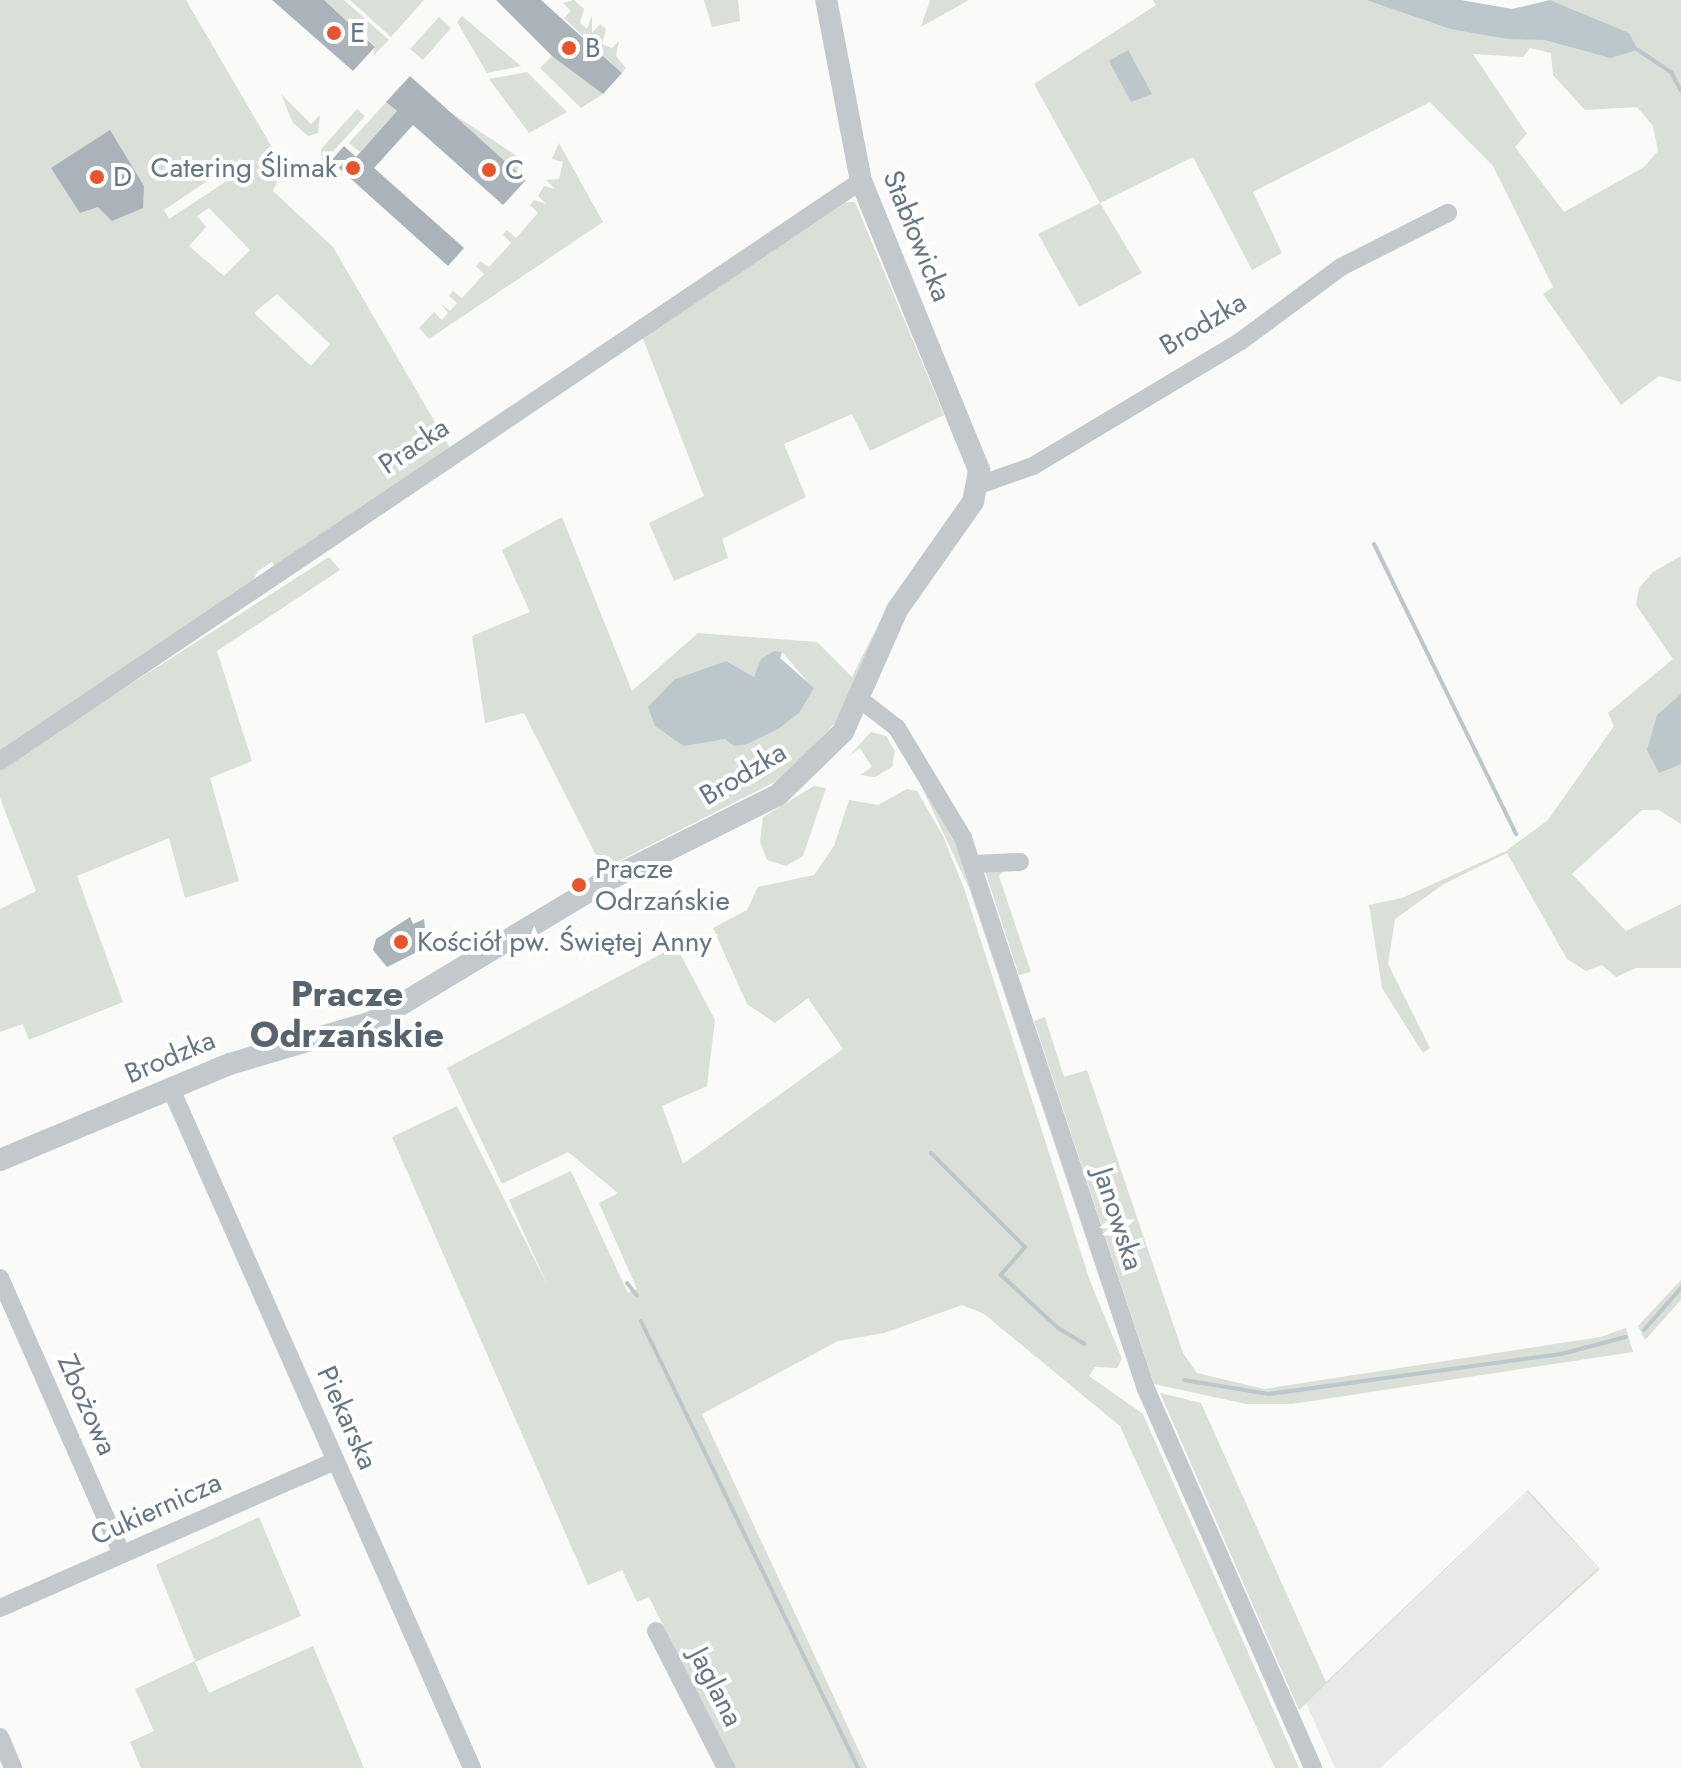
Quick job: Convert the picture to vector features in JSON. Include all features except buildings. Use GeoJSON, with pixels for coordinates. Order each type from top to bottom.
{"type":"FeatureCollection","features":[{"type":"Feature","properties":{"kind":"street","name":"Stabłowicka"},"geometry":{"type":"LineString","coordinates":[[826,0],[861,181],[973,450],[979,485]]}},
{"type":"Feature","properties":{"kind":"street","name":"Pracka"},"geometry":{"type":"LineString","coordinates":[[0,761],[861,181]]}},
{"type":"Feature","properties":{"kind":"street","name":"Brodzka"},"geometry":{"type":"LineString","coordinates":[[0,1160],[263,1053],[372,1022],[602,883],[778,795],[823,757],[861,700],[897,610],[979,485],[1033,466],[1241,341],[1341,267],[1448,213]]}},
{"type":"Feature","properties":{"kind":"street","name":"Janowska"},"geometry":{"type":"LineString","coordinates":[[861,700],[897,728],[943,801],[972,864],[1146,1389],[1313,1768]]}},
{"type":"Feature","properties":{"kind":"street"},"geometry":{"type":"LineString","coordinates":[[972,864],[1020,862]]}},
{"type":"Feature","properties":{"kind":"street","name":"Piekarska"},"geometry":{"type":"LineString","coordinates":[[171,1089],[472,1768]]}},
{"type":"Feature","properties":{"kind":"street","name":"Zbożowa"},"geometry":{"type":"LineString","coordinates":[[0,1278],[122,1554]]}},
{"type":"Feature","properties":{"kind":"street","name":"Cukiernicza"},"geometry":{"type":"LineString","coordinates":[[0,1608],[335,1461]]}},
{"type":"Feature","properties":{"kind":"street","name":"Jaglana"},"geometry":{"type":"LineString","coordinates":[[656,1631],[726,1768]]}},
{"type":"Feature","properties":{"kind":"street"},"geometry":{"type":"LineString","coordinates":[[0,1737],[13,1768]]}},
{"type":"Feature","properties":{"kind":"shaded area"},"geometry":{"type":"Polygon","coordinates":[[[0,0],[186,0],[284,168],[273,191],[333,247],[450,448],[275,566],[272,562],[258,571],[252,582],[0,754],[0,0]],[[240,159],[164,210],[169,219],[248,167],[240,159]],[[209,208],[197,216],[206,227],[189,246],[224,276],[250,250],[209,208]],[[277,294],[254,313],[311,366],[330,344],[277,294]]]}},
{"type":"Feature","properties":{"kind":"shaded area"},"geometry":{"type":"Polygon","coordinates":[[[324,0],[344,0],[389,40],[373,56],[375,46],[324,0]]]}},
{"type":"Feature","properties":{"kind":"shaded area"},"geometry":{"type":"Polygon","coordinates":[[[350,0],[424,0],[391,37],[350,0]]]}},
{"type":"Feature","properties":{"kind":"shaded area"},"geometry":{"type":"Polygon","coordinates":[[[574,0],[584,9],[580,23],[587,29],[592,15],[592,33],[600,24],[606,29],[602,44],[612,48],[619,41],[616,56],[626,68],[622,73],[564,18],[571,11],[563,3],[574,0]]]}},
{"type":"Feature","properties":{"kind":"shaded area"},"geometry":{"type":"Polygon","coordinates":[[[704,0],[738,0],[740,21],[712,27],[704,0]]]}},
{"type":"Feature","properties":{"kind":"shaded area"},"geometry":{"type":"Polygon","coordinates":[[[930,0],[969,0],[921,27],[930,0]]]}},
{"type":"Feature","properties":{"kind":"shaded area"},"geometry":{"type":"Polygon","coordinates":[[[1153,0],[1366,0],[1450,29],[1544,40],[1610,58],[1600,21],[1550,0],[1681,0],[1681,382],[1659,376],[1621,405],[1543,294],[1553,287],[1493,166],[1430,102],[1253,192],[1282,253],[1252,270],[1193,157],[1100,203],[1034,84],[1156,5],[1153,0]],[[1530,48],[1523,57],[1473,54],[1527,134],[1515,147],[1564,212],[1644,167],[1658,151],[1653,126],[1637,107],[1585,110],[1553,75],[1551,53],[1530,48]]]}},
{"type":"Feature","properties":{"kind":"shaded area"},"geometry":{"type":"Polygon","coordinates":[[[1366,0],[1461,0],[1512,9],[1550,0],[1629,33],[1638,50],[1610,58],[1544,40],[1508,39],[1450,29],[1366,0]]]}},
{"type":"Feature","properties":{"kind":"shaded area"},"geometry":{"type":"Polygon","coordinates":[[[462,16],[521,66],[487,73],[457,22],[462,16]]]}},
{"type":"Feature","properties":{"kind":"shaded area"},"geometry":{"type":"Polygon","coordinates":[[[439,17],[451,28],[423,60],[410,49],[439,17]]]}},
{"type":"Feature","properties":{"kind":"shaded area"},"geometry":{"type":"Polygon","coordinates":[[[1128,50],[1152,94],[1131,102],[1109,61],[1128,50]]]}},
{"type":"Feature","properties":{"kind":"shaded area"},"geometry":{"type":"Polygon","coordinates":[[[552,56],[603,94],[581,108],[540,68],[552,56]]]}},
{"type":"Feature","properties":{"kind":"shaded area"},"geometry":{"type":"Polygon","coordinates":[[[527,72],[567,112],[529,133],[489,79],[527,72]]]}},
{"type":"Feature","properties":{"kind":"shaded area"},"geometry":{"type":"Polygon","coordinates":[[[281,94],[311,124],[320,115],[318,133],[308,136],[293,123],[281,94]]]}},
{"type":"Feature","properties":{"kind":"shaded area"},"geometry":{"type":"Polygon","coordinates":[[[386,102],[397,111],[360,152],[349,143],[386,102]]]}},
{"type":"Feature","properties":{"kind":"shaded area"},"geometry":{"type":"Polygon","coordinates":[[[357,109],[365,116],[322,164],[321,149],[357,109]]]}},
{"type":"Feature","properties":{"kind":"shaded area"},"geometry":{"type":"Polygon","coordinates":[[[447,110],[523,160],[516,172],[447,110]]]}},
{"type":"Feature","properties":{"kind":"shaded area"},"geometry":{"type":"Polygon","coordinates":[[[559,143],[603,222],[429,339],[419,328],[434,312],[442,320],[448,313],[441,304],[450,311],[457,303],[449,296],[453,291],[462,298],[484,274],[476,266],[480,261],[489,267],[511,243],[503,235],[507,230],[516,238],[538,213],[530,205],[534,200],[546,204],[538,196],[544,186],[555,189],[546,180],[559,179],[563,162],[552,159],[559,143]]]}},
{"type":"Feature","properties":{"kind":"shaded area"},"geometry":{"type":"Polygon","coordinates":[[[846,202],[855,202],[944,415],[870,451],[852,414],[784,444],[806,497],[722,539],[728,558],[674,581],[649,523],[704,496],[642,336],[846,202]]]}},
{"type":"Feature","properties":{"kind":"shaded area"},"geometry":{"type":"Polygon","coordinates":[[[1100,203],[1142,273],[1079,307],[1038,234],[1100,203]]]}},
{"type":"Feature","properties":{"kind":"shaded area"},"geometry":{"type":"Polygon","coordinates":[[[562,517],[632,691],[698,633],[817,642],[852,677],[877,627],[837,721],[783,778],[603,869],[524,713],[485,723],[472,636],[530,612],[502,550],[562,517]],[[782,652],[754,677],[726,661],[675,679],[734,746],[813,688],[782,652]]]}},
{"type":"Feature","properties":{"kind":"shaded area"},"geometry":{"type":"Polygon","coordinates":[[[1681,556],[1681,824],[1659,810],[1642,810],[1572,874],[1626,931],[1681,904],[1681,968],[1636,968],[1616,977],[1602,965],[1586,971],[1567,959],[1507,853],[1444,884],[1395,919],[1388,964],[1430,1048],[1423,1053],[1382,988],[1369,905],[1402,898],[1506,851],[1548,820],[1614,726],[1608,713],[1673,659],[1636,605],[1639,588],[1653,572],[1681,556]]]}},
{"type":"Feature","properties":{"kind":"shaded area"},"geometry":{"type":"Polygon","coordinates":[[[329,557],[340,570],[217,651],[252,761],[210,778],[239,881],[185,898],[169,838],[77,876],[123,1002],[29,1040],[23,1024],[0,1032],[0,909],[36,891],[0,798],[0,768],[329,557]]]}},
{"type":"Feature","properties":{"kind":"shaded area"},"geometry":{"type":"Polygon","coordinates":[[[774,651],[782,652],[780,658],[814,688],[799,713],[778,729],[747,744],[734,746],[725,739],[684,746],[655,726],[648,707],[675,679],[726,661],[754,677],[761,659],[774,651]]]}},
{"type":"Feature","properties":{"kind":"shaded area"},"geometry":{"type":"Polygon","coordinates":[[[1681,694],[1681,764],[1659,773],[1647,750],[1657,715],[1681,694]]]}},
{"type":"Feature","properties":{"kind":"shaded area"},"geometry":{"type":"Polygon","coordinates":[[[871,732],[886,736],[895,751],[892,767],[875,777],[860,775],[872,767],[860,748],[849,756],[871,732]]]}},
{"type":"Feature","properties":{"kind":"shaded area"},"geometry":{"type":"Polygon","coordinates":[[[919,781],[952,832],[1123,1350],[969,888],[919,781]]]}},
{"type":"Feature","properties":{"kind":"shaded area"},"geometry":{"type":"Polygon","coordinates":[[[814,786],[826,788],[803,856],[786,866],[767,860],[760,842],[763,817],[814,786]]]}},
{"type":"Feature","properties":{"kind":"shaded area"},"geometry":{"type":"Polygon","coordinates":[[[907,789],[917,791],[943,836],[965,891],[1090,1281],[1122,1359],[1117,1368],[1095,1367],[1089,1376],[1143,1414],[1299,1768],[1275,1768],[1120,1426],[984,1314],[962,1305],[884,1333],[838,1341],[702,1414],[867,1768],[733,1768],[649,1597],[637,1602],[622,1570],[588,1585],[392,1137],[457,1106],[548,1286],[509,1200],[571,1171],[628,1293],[637,1289],[599,1203],[618,1193],[568,1152],[502,1184],[447,1068],[676,946],[715,1020],[707,1086],[662,1106],[683,1164],[843,1049],[808,998],[775,1023],[747,1004],[713,928],[747,910],[758,887],[814,875],[834,846],[849,800],[878,805],[907,789]]]}},
{"type":"Feature","properties":{"kind":"shaded area"},"geometry":{"type":"Polygon","coordinates":[[[1009,865],[999,876],[1031,972],[1019,975],[984,868],[1009,865]]]}},
{"type":"Feature","properties":{"kind":"shaded area"},"geometry":{"type":"Polygon","coordinates":[[[1045,1017],[1064,1077],[1087,1070],[1183,1353],[1197,1373],[1264,1389],[1600,1337],[1626,1328],[1633,1352],[1292,1404],[1246,1404],[1154,1384],[1034,1021],[1045,1017]]]}},
{"type":"Feature","properties":{"kind":"shaded area"},"geometry":{"type":"Polygon","coordinates":[[[1681,1280],[1681,1300],[1645,1340],[1638,1326],[1681,1280]]]}},
{"type":"Feature","properties":{"kind":"shaded area"},"geometry":{"type":"Polygon","coordinates":[[[1160,1393],[1201,1403],[1326,1682],[1528,1490],[1600,1569],[1380,1768],[1598,1568],[1527,1492],[1299,1710],[1160,1393]]]}},
{"type":"Feature","properties":{"kind":"shaded area"},"geometry":{"type":"Polygon","coordinates":[[[1528,1492],[1598,1569],[1380,1768],[1335,1768],[1306,1703],[1528,1492]]]}},
{"type":"Feature","properties":{"kind":"shaded area"},"geometry":{"type":"Polygon","coordinates":[[[259,1517],[301,1616],[195,1662],[209,1693],[313,1646],[364,1768],[141,1768],[130,1742],[154,1731],[135,1689],[195,1661],[156,1565],[259,1517]]]}},
{"type":"Feature","properties":{"kind":"waterway"},"geometry":{"type":"LineString","coordinates":[[1638,50],[1671,72],[1681,91]]}},
{"type":"Feature","properties":{"kind":"waterway"},"geometry":{"type":"LineString","coordinates":[[1374,544],[1516,834]]}},
{"type":"Feature","properties":{"kind":"waterway"},"geometry":{"type":"LineString","coordinates":[[931,1153],[1025,1247],[1001,1275],[1058,1328],[1085,1344]]}},
{"type":"Feature","properties":{"kind":"waterway"},"geometry":{"type":"LineString","coordinates":[[627,1283],[637,1296]]}},
{"type":"Feature","properties":{"kind":"waterway"},"geometry":{"type":"LineString","coordinates":[[1644,1330],[1681,1288]]}},
{"type":"Feature","properties":{"kind":"waterway"},"geometry":{"type":"LineString","coordinates":[[641,1321],[858,1768]]}},
{"type":"Feature","properties":{"kind":"waterway"},"geometry":{"type":"LineString","coordinates":[[1184,1380],[1269,1394],[1561,1354],[1626,1337]]}},
{"type":"Feature","properties":{"kind":"place","name":"E"},"geometry":{"type":"Point","coordinates":[334,33]}},
{"type":"Feature","properties":{"kind":"place","name":"B"},"geometry":{"type":"Point","coordinates":[569,48]}},
{"type":"Feature","properties":{"kind":"place","name":"Catering Ślimak"},"geometry":{"type":"Point","coordinates":[353,168]}},
{"type":"Feature","properties":{"kind":"place","name":"C"},"geometry":{"type":"Point","coordinates":[489,170]}},
{"type":"Feature","properties":{"kind":"place","name":"D"},"geometry":{"type":"Point","coordinates":[97,177]}},
{"type":"Feature","properties":{"kind":"place","name":"Pracze Odrzańskie"},"geometry":{"type":"Point","coordinates":[579,885]}},
{"type":"Feature","properties":{"kind":"place","name":"Kościół pw. Świętej Anny"},"geometry":{"type":"Point","coordinates":[401,942]}},
{"type":"Feature","properties":{"kind":"district","name":"Pracze Odrzańskie"},"geometry":{"type":"Point","coordinates":[347,1014]}}]}
